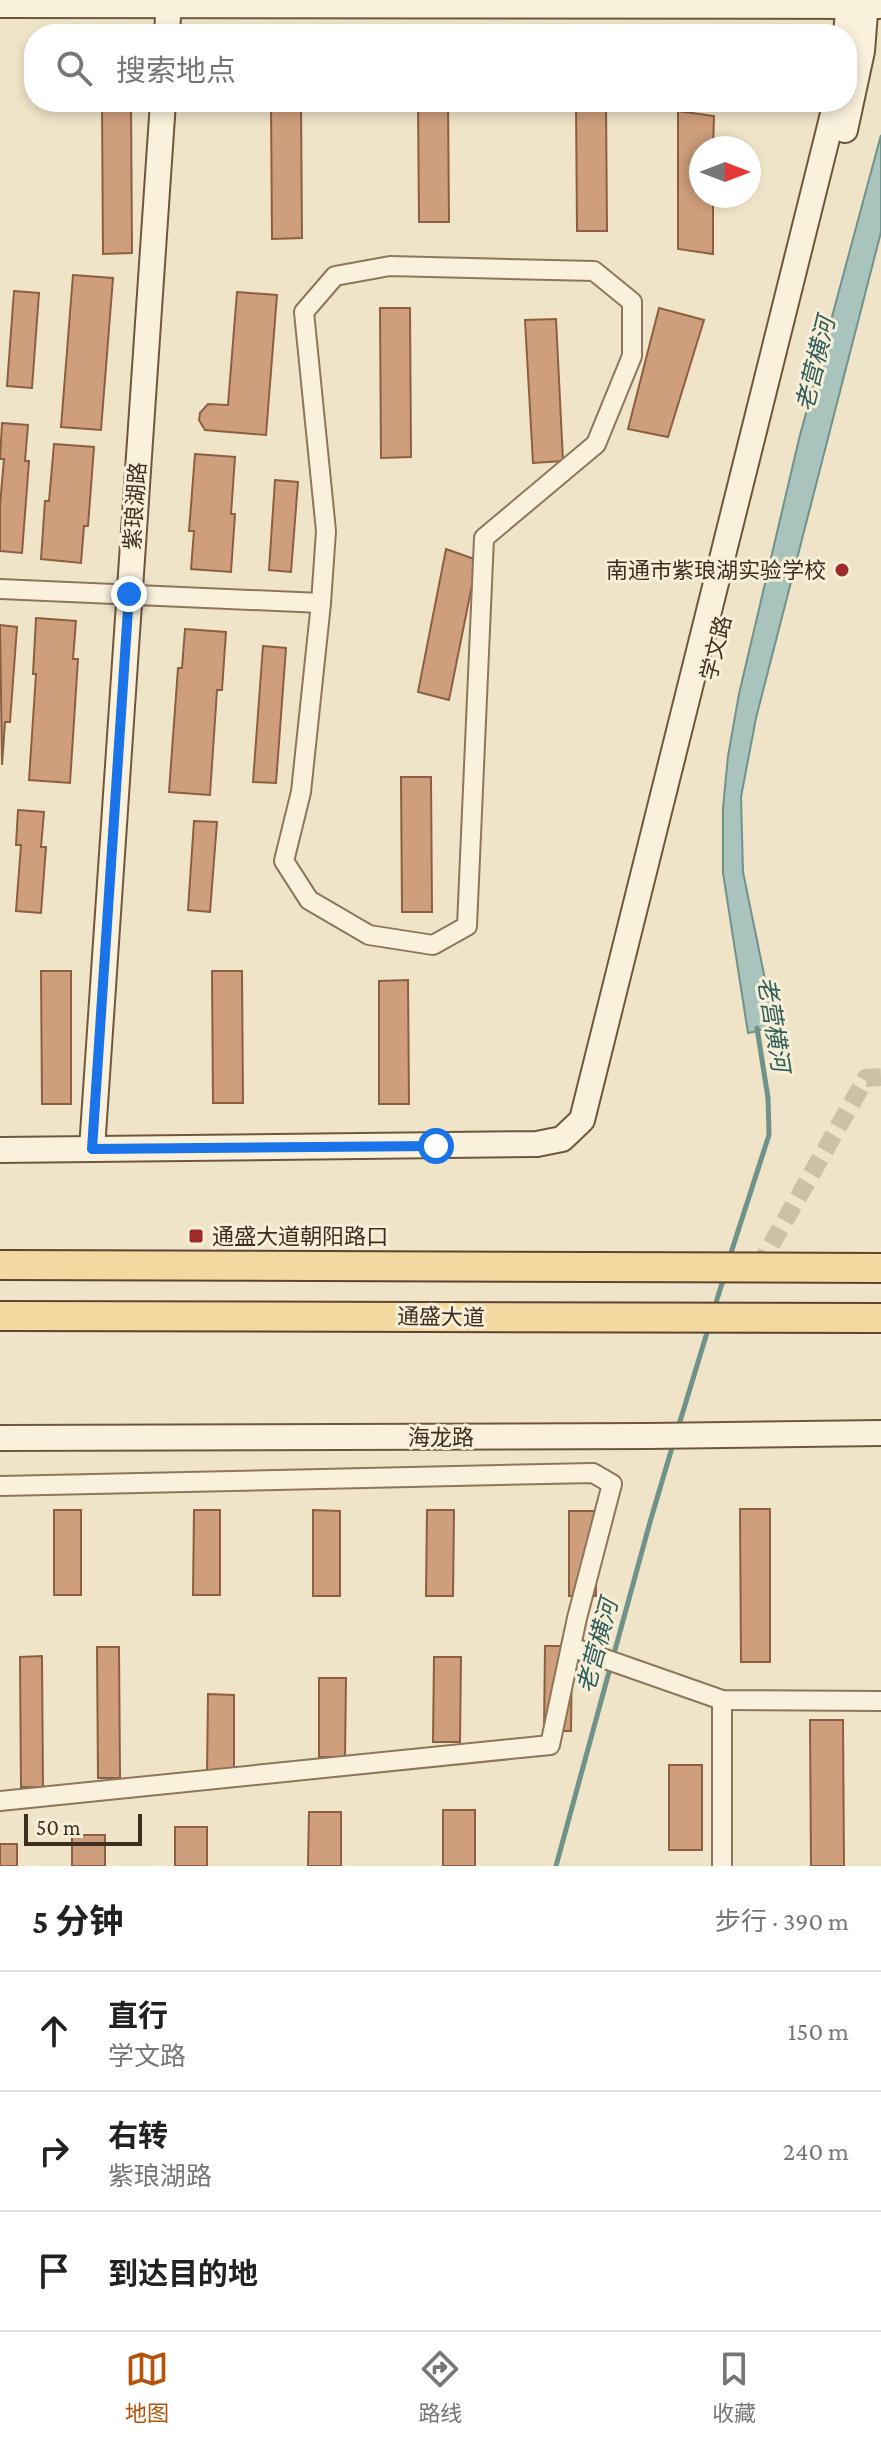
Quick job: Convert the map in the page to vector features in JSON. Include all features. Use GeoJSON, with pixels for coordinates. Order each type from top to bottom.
{"type":"FeatureCollection","features":[{"type":"Feature","properties":{"kind":"main road"},"geometry":{"type":"LineString","coordinates":[[0,1265],[881,1268]]}},
{"type":"Feature","properties":{"kind":"main road","name":"通盛大道"},"geometry":{"type":"LineString","coordinates":[[0,1316],[881,1318]]}},
{"type":"Feature","properties":{"kind":"street"},"geometry":{"type":"LineString","coordinates":[[169,24],[173,1]]}},
{"type":"Feature","properties":{"kind":"street"},"geometry":{"type":"LineString","coordinates":[[0,5],[173,1],[862,3],[851,24]]}},
{"type":"Feature","properties":{"kind":"street","name":"学文路"},"geometry":{"type":"LineString","coordinates":[[857,78],[862,51],[862,3]]}},
{"type":"Feature","properties":{"kind":"street","name":"紫琅湖路"},"geometry":{"type":"LineString","coordinates":[[92,1149],[162,112]]}},
{"type":"Feature","properties":{"kind":"street","name":"学文路"},"geometry":{"type":"LineString","coordinates":[[0,1150],[537,1144],[562,1139],[582,1120],[834,112]]}},
{"type":"Feature","properties":{"kind":"street","name":"学文路"},"geometry":{"type":"LineString","coordinates":[[436,1146],[481,1155],[536,1158],[571,1151],[595,1126],[850,112]]}},
{"type":"Feature","properties":{"kind":"street"},"geometry":{"type":"LineString","coordinates":[[390,266],[594,271],[632,302],[632,356],[596,444],[484,538],[467,926],[433,945],[369,935],[309,900],[284,861],[301,792],[321,603],[326,531],[304,312],[335,276],[390,266]]}},
{"type":"Feature","properties":{"kind":"street"},"geometry":{"type":"LineString","coordinates":[[0,589],[321,603]]}},
{"type":"Feature","properties":{"kind":"street","name":"海龙路"},"geometry":{"type":"LineString","coordinates":[[0,1438],[881,1433]]}},
{"type":"Feature","properties":{"kind":"street"},"geometry":{"type":"LineString","coordinates":[[0,1486],[593,1473],[612,1484],[550,1745],[0,1801]]}},
{"type":"Feature","properties":{"kind":"street"},"geometry":{"type":"LineString","coordinates":[[571,1647],[722,1700],[881,1701]]}},
{"type":"Feature","properties":{"kind":"street"},"geometry":{"type":"LineString","coordinates":[[722,1700],[722,1866]]}},
{"type":"Feature","properties":{"kind":"water"},"geometry":{"type":"Polygon","coordinates":[[[881,135],[881,232],[756,718],[741,797],[743,872],[774,1023],[748,1033],[723,873],[723,808],[728,756],[739,694],[799,439],[881,135]]]}},
{"type":"Feature","properties":{"kind":"building"},"geometry":{"type":"Polygon","coordinates":[[[102,112],[131,112],[132,253],[103,254],[102,112]]]}},
{"type":"Feature","properties":{"kind":"building"},"geometry":{"type":"Polygon","coordinates":[[[271,112],[301,112],[302,238],[272,239],[271,112]]]}},
{"type":"Feature","properties":{"kind":"building"},"geometry":{"type":"Polygon","coordinates":[[[418,112],[448,112],[449,222],[419,222],[418,112]]]}},
{"type":"Feature","properties":{"kind":"building"},"geometry":{"type":"Polygon","coordinates":[[[576,112],[606,112],[607,231],[577,231],[576,112]]]}},
{"type":"Feature","properties":{"kind":"building"},"geometry":{"type":"Polygon","coordinates":[[[678,112],[714,116],[713,136],[689,136],[689,208],[713,208],[713,254],[678,249],[678,112]]]}},
{"type":"Feature","properties":{"kind":"building"},"geometry":{"type":"Polygon","coordinates":[[[73,275],[113,278],[101,430],[61,427],[73,275]]]}},
{"type":"Feature","properties":{"kind":"building"},"geometry":{"type":"Polygon","coordinates":[[[14,291],[39,293],[32,388],[7,386],[14,291]]]}},
{"type":"Feature","properties":{"kind":"building"},"geometry":{"type":"Polygon","coordinates":[[[237,292],[277,295],[266,435],[205,430],[199,420],[200,413],[208,404],[228,405],[237,292]]]}},
{"type":"Feature","properties":{"kind":"building"},"geometry":{"type":"Polygon","coordinates":[[[380,308],[410,308],[411,457],[381,458],[380,308]]]}},
{"type":"Feature","properties":{"kind":"building"},"geometry":{"type":"Polygon","coordinates":[[[659,308],[704,320],[668,437],[628,429],[659,308]]]}},
{"type":"Feature","properties":{"kind":"building"},"geometry":{"type":"Polygon","coordinates":[[[556,319],[563,461],[533,463],[525,320],[556,319]]]}},
{"type":"Feature","properties":{"kind":"building"},"geometry":{"type":"Polygon","coordinates":[[[2,423],[28,425],[25,461],[29,461],[22,553],[0,551],[4,459],[0,459],[2,423]]]}},
{"type":"Feature","properties":{"kind":"building"},"geometry":{"type":"Polygon","coordinates":[[[54,444],[94,447],[88,526],[84,526],[81,563],[41,559],[45,501],[49,501],[54,444]]]}},
{"type":"Feature","properties":{"kind":"building"},"geometry":{"type":"Polygon","coordinates":[[[195,454],[235,457],[231,572],[191,569],[194,531],[189,531],[195,454]]]}},
{"type":"Feature","properties":{"kind":"building"},"geometry":{"type":"Polygon","coordinates":[[[275,480],[298,482],[291,572],[269,570],[275,480]]]}},
{"type":"Feature","properties":{"kind":"building"},"geometry":{"type":"Polygon","coordinates":[[[446,549],[477,560],[449,700],[418,692],[446,549]]]}},
{"type":"Feature","properties":{"kind":"building"},"geometry":{"type":"Polygon","coordinates":[[[36,618],[76,621],[73,659],[78,659],[70,783],[29,780],[36,674],[33,674],[36,618]]]}},
{"type":"Feature","properties":{"kind":"building"},"geometry":{"type":"Polygon","coordinates":[[[0,625],[17,627],[10,722],[5,722],[2,765],[0,625]]]}},
{"type":"Feature","properties":{"kind":"building"},"geometry":{"type":"Polygon","coordinates":[[[185,629],[226,632],[222,690],[217,690],[210,795],[169,792],[178,668],[182,668],[185,629]]]}},
{"type":"Feature","properties":{"kind":"building"},"geometry":{"type":"Polygon","coordinates":[[[263,646],[286,648],[276,783],[253,782],[263,646]]]}},
{"type":"Feature","properties":{"kind":"building"},"geometry":{"type":"Polygon","coordinates":[[[401,777],[431,777],[432,912],[402,912],[401,777]]]}},
{"type":"Feature","properties":{"kind":"building"},"geometry":{"type":"Polygon","coordinates":[[[18,810],[44,812],[41,847],[46,847],[41,913],[16,911],[21,845],[16,845],[18,810]]]}},
{"type":"Feature","properties":{"kind":"building"},"geometry":{"type":"Polygon","coordinates":[[[194,821],[217,822],[210,912],[188,910],[194,821]]]}},
{"type":"Feature","properties":{"kind":"building"},"geometry":{"type":"Polygon","coordinates":[[[41,971],[71,971],[71,1104],[42,1104],[41,971]]]}},
{"type":"Feature","properties":{"kind":"building"},"geometry":{"type":"Polygon","coordinates":[[[212,971],[242,971],[243,1103],[213,1103],[212,971]]]}},
{"type":"Feature","properties":{"kind":"building"},"geometry":{"type":"Polygon","coordinates":[[[408,980],[409,1104],[379,1104],[379,981],[408,980]]]}},
{"type":"Feature","properties":{"kind":"building"},"geometry":{"type":"Polygon","coordinates":[[[740,1509],[770,1509],[770,1662],[741,1662],[740,1509]]]}},
{"type":"Feature","properties":{"kind":"building"},"geometry":{"type":"Polygon","coordinates":[[[54,1510],[81,1510],[81,1595],[54,1595],[54,1510]]]}},
{"type":"Feature","properties":{"kind":"building"},"geometry":{"type":"Polygon","coordinates":[[[194,1510],[220,1510],[220,1595],[193,1595],[194,1510]]]}},
{"type":"Feature","properties":{"kind":"building"},"geometry":{"type":"Polygon","coordinates":[[[313,1510],[340,1511],[340,1596],[313,1596],[313,1510]]]}},
{"type":"Feature","properties":{"kind":"building"},"geometry":{"type":"Polygon","coordinates":[[[427,1510],[454,1510],[453,1596],[426,1596],[427,1510]]]}},
{"type":"Feature","properties":{"kind":"building"},"geometry":{"type":"Polygon","coordinates":[[[569,1511],[596,1511],[596,1596],[569,1596],[569,1511]]]}},
{"type":"Feature","properties":{"kind":"building"},"geometry":{"type":"Polygon","coordinates":[[[545,1646],[572,1646],[571,1731],[544,1731],[545,1646]]]}},
{"type":"Feature","properties":{"kind":"building"},"geometry":{"type":"Polygon","coordinates":[[[97,1647],[119,1647],[120,1778],[98,1778],[97,1647]]]}},
{"type":"Feature","properties":{"kind":"building"},"geometry":{"type":"Polygon","coordinates":[[[42,1656],[43,1787],[21,1787],[20,1657],[42,1656]]]}},
{"type":"Feature","properties":{"kind":"building"},"geometry":{"type":"Polygon","coordinates":[[[434,1657],[461,1657],[460,1742],[433,1742],[434,1657]]]}},
{"type":"Feature","properties":{"kind":"building"},"geometry":{"type":"Polygon","coordinates":[[[319,1678],[346,1678],[345,1757],[319,1757],[319,1678]]]}},
{"type":"Feature","properties":{"kind":"building"},"geometry":{"type":"Polygon","coordinates":[[[208,1694],[234,1695],[234,1775],[207,1775],[208,1694]]]}},
{"type":"Feature","properties":{"kind":"building"},"geometry":{"type":"Polygon","coordinates":[[[810,1720],[843,1720],[844,1866],[811,1866],[810,1720]]]}},
{"type":"Feature","properties":{"kind":"building"},"geometry":{"type":"Polygon","coordinates":[[[669,1765],[702,1765],[702,1850],[669,1850],[669,1765]]]}},
{"type":"Feature","properties":{"kind":"building"},"geometry":{"type":"Polygon","coordinates":[[[443,1810],[475,1810],[475,1866],[443,1866],[443,1810]]]}},
{"type":"Feature","properties":{"kind":"building"},"geometry":{"type":"Polygon","coordinates":[[[309,1812],[341,1812],[341,1866],[308,1866],[309,1812]]]}},
{"type":"Feature","properties":{"kind":"building"},"geometry":{"type":"Polygon","coordinates":[[[175,1827],[207,1827],[207,1866],[175,1866],[175,1827]]]}},
{"type":"Feature","properties":{"kind":"building"},"geometry":{"type":"Polygon","coordinates":[[[72,1835],[105,1835],[105,1866],[72,1866],[72,1835]]]}},
{"type":"Feature","properties":{"kind":"building"},"geometry":{"type":"Polygon","coordinates":[[[0,1844],[17,1844],[17,1866],[0,1866],[0,1844]]]}},
{"type":"Feature","properties":{"kind":"waterway","name":"老营横河"},"geometry":{"type":"LineString","coordinates":[[729,1259],[769,1135],[768,1098],[757,1028]]}},
{"type":"Feature","properties":{"kind":"waterway","name":"老营横河"},"geometry":{"type":"LineString","coordinates":[[714,1309],[724,1277]]}},
{"type":"Feature","properties":{"kind":"waterway","name":"老营横河"},"geometry":{"type":"LineString","coordinates":[[678,1428],[709,1326]]}},
{"type":"Feature","properties":{"kind":"waterway","name":"老营横河"},"geometry":{"type":"LineString","coordinates":[[556,1866],[674,1441]]}},
{"type":"Feature","properties":{"kind":"tunnel"},"geometry":{"type":"LineString","coordinates":[[758,1268],[866,1078],[881,1077]]}},
{"type":"Feature","properties":{"kind":"place","name":"南通市紫琅湖实验学校"},"geometry":{"type":"Point","coordinates":[842,570]}},
{"type":"Feature","properties":{"kind":"place","name":"通盛大道朝阳路口"},"geometry":{"type":"Point","coordinates":[196,1236]}},
{"type":"Feature","properties":{"kind":"route"},"geometry":{"type":"LineString","coordinates":[[129,594],[92,1149],[436,1146]]}}]}
